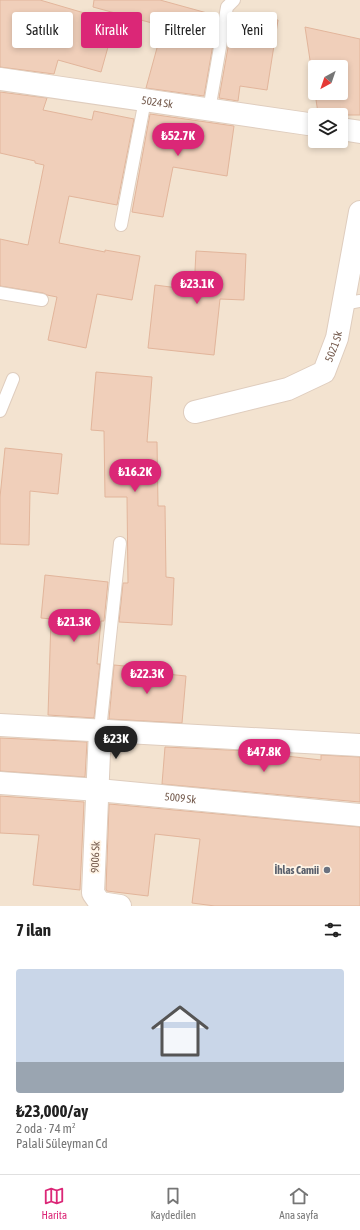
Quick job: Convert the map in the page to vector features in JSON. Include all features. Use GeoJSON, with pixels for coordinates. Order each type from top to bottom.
{"type":"FeatureCollection","features":[{"type":"Feature","properties":{"kind":"street","name":"5024 Sk"},"geometry":{"type":"LineString","coordinates":[[0,80],[308,124]]}},
{"type":"Feature","properties":{"kind":"street"},"geometry":{"type":"LineString","coordinates":[[348,130],[360,132]]}},
{"type":"Feature","properties":{"kind":"street","name":"5021 Sk"},"geometry":{"type":"LineString","coordinates":[[196,412],[288,389],[324,372],[352,303],[360,212]]}},
{"type":"Feature","properties":{"kind":"street"},"geometry":{"type":"LineString","coordinates":[[0,725],[360,745]]}},
{"type":"Feature","properties":{"kind":"street","name":"9006 Sk"},"geometry":{"type":"LineString","coordinates":[[100,730],[93,893],[100,903],[120,906]]}},
{"type":"Feature","properties":{"kind":"street","name":"5009 Sk"},"geometry":{"type":"LineString","coordinates":[[0,783],[98,790],[360,815]]}},
{"type":"Feature","properties":{"kind":"lane"},"geometry":{"type":"LineString","coordinates":[[209,110],[227,7],[234,0]]}},
{"type":"Feature","properties":{"kind":"lane"},"geometry":{"type":"LineString","coordinates":[[121,225],[145,100]]}},
{"type":"Feature","properties":{"kind":"lane"},"geometry":{"type":"LineString","coordinates":[[0,293],[42,300]]}},
{"type":"Feature","properties":{"kind":"lane"},"geometry":{"type":"LineString","coordinates":[[0,411],[13,379]]}},
{"type":"Feature","properties":{"kind":"lane"},"geometry":{"type":"LineString","coordinates":[[100,730],[120,543]]}},
{"type":"Feature","properties":{"kind":"shaded area"},"geometry":{"type":"Polygon","coordinates":[[[0,0],[360,0],[360,906],[0,906],[0,0]]]}},
{"type":"Feature","properties":{"kind":"building"},"geometry":{"type":"Polygon","coordinates":[[[0,0],[40,0],[81,12],[81,48],[108,48],[101,72],[58,60],[54,74],[0,67],[0,0]]]}},
{"type":"Feature","properties":{"kind":"building"},"geometry":{"type":"Polygon","coordinates":[[[94,0],[160,0],[204,12],[150,12],[150,22],[142,20],[142,12],[111,12],[93,7],[94,0]]]}},
{"type":"Feature","properties":{"kind":"building"},"geometry":{"type":"Polygon","coordinates":[[[305,27],[360,39],[360,115],[348,115],[348,108],[317,108],[316,100],[348,100],[348,60],[310,60],[305,27]]]}},
{"type":"Feature","properties":{"kind":"building"},"geometry":{"type":"Polygon","coordinates":[[[157,48],[212,48],[204,96],[146,88],[157,48]]]}},
{"type":"Feature","properties":{"kind":"building"},"geometry":{"type":"Polygon","coordinates":[[[228,48],[274,48],[267,90],[240,86],[238,101],[219,98],[228,48]]]}},
{"type":"Feature","properties":{"kind":"building"},"geometry":{"type":"Polygon","coordinates":[[[0,92],[47,98],[43,110],[92,120],[94,111],[134,119],[117,205],[69,196],[59,243],[105,252],[105,250],[140,256],[132,300],[97,294],[86,348],[48,340],[57,297],[43,293],[0,286],[0,239],[28,245],[44,165],[35,163],[35,161],[0,153],[0,92]]]}},
{"type":"Feature","properties":{"kind":"building"},"geometry":{"type":"Polygon","coordinates":[[[150,114],[234,126],[227,176],[173,167],[163,217],[132,212],[150,114]]]}},
{"type":"Feature","properties":{"kind":"building"},"geometry":{"type":"Polygon","coordinates":[[[196,251],[246,254],[244,300],[220,299],[214,355],[148,348],[155,285],[194,290],[196,251]]]}},
{"type":"Feature","properties":{"kind":"building"},"geometry":{"type":"Polygon","coordinates":[[[96,372],[152,377],[147,442],[157,442],[158,506],[165,506],[166,577],[174,578],[172,625],[119,622],[123,583],[128,583],[127,497],[105,497],[104,431],[91,430],[96,372]]]}},
{"type":"Feature","properties":{"kind":"building"},"geometry":{"type":"Polygon","coordinates":[[[5,448],[62,454],[58,494],[30,491],[29,545],[0,544],[0,497],[5,448]]]}},
{"type":"Feature","properties":{"kind":"building"},"geometry":{"type":"Polygon","coordinates":[[[45,575],[108,582],[104,621],[101,621],[97,664],[100,664],[94,718],[48,715],[51,619],[41,618],[45,575]]]}},
{"type":"Feature","properties":{"kind":"building"},"geometry":{"type":"Polygon","coordinates":[[[114,665],[157,669],[157,673],[186,676],[182,723],[109,719],[114,665]]]}},
{"type":"Feature","properties":{"kind":"building"},"geometry":{"type":"Polygon","coordinates":[[[0,738],[87,742],[85,777],[0,771],[0,738]]]}},
{"type":"Feature","properties":{"kind":"building"},"geometry":{"type":"Polygon","coordinates":[[[165,747],[269,752],[269,754],[321,760],[321,755],[360,757],[360,802],[162,784],[165,747]]]}},
{"type":"Feature","properties":{"kind":"building"},"geometry":{"type":"Polygon","coordinates":[[[0,796],[84,802],[80,890],[33,885],[39,835],[0,833],[0,796]]]}},
{"type":"Feature","properties":{"kind":"building"},"geometry":{"type":"Polygon","coordinates":[[[109,804],[360,827],[360,906],[215,906],[192,903],[200,839],[155,834],[148,896],[107,891],[109,804]]]}},
{"type":"Feature","properties":{"kind":"place","name":"İhlas Camii"},"geometry":{"type":"Point","coordinates":[327,870]}}]}
